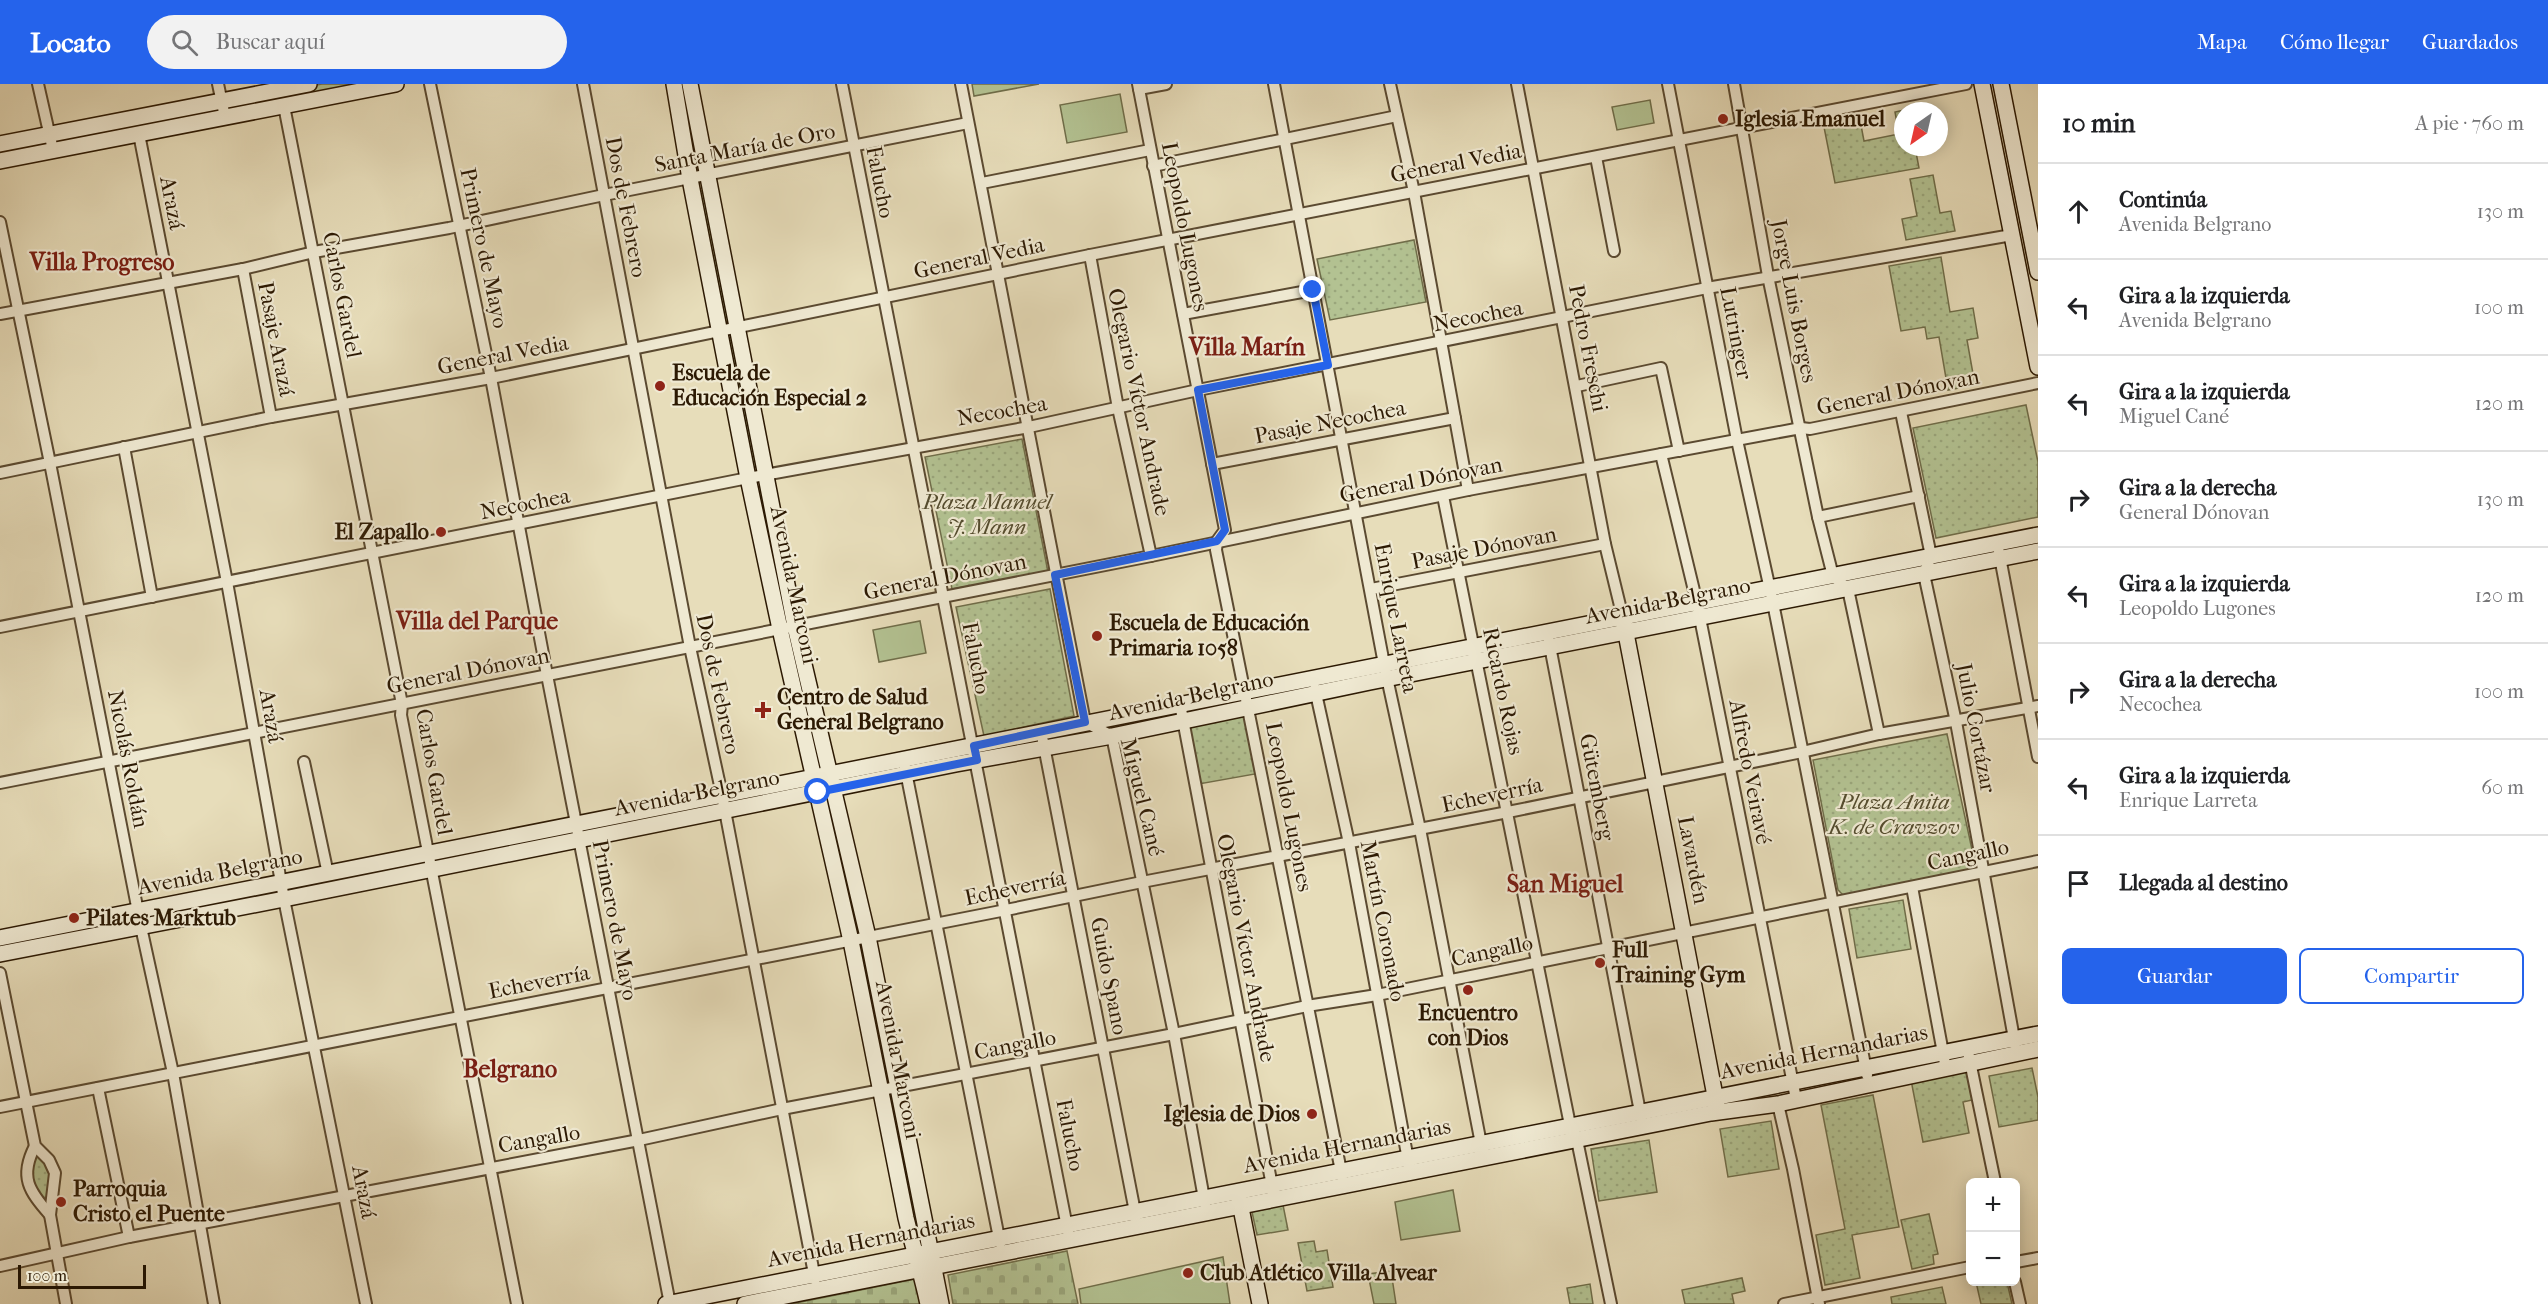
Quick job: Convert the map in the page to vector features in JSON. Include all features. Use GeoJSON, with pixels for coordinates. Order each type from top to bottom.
{"type":"FeatureCollection","features":[{"type":"Feature","properties":{"kind":"main road"},"geometry":{"type":"LineString","coordinates":[[0,161],[51,142],[222,100],[309,84]]}},
{"type":"Feature","properties":{"kind":"main road"},"geometry":{"type":"LineString","coordinates":[[0,144],[139,134],[374,86],[396,84]]}},
{"type":"Feature","properties":{"kind":"main road","name":"Avenida Marconi"},"geometry":{"type":"LineString","coordinates":[[674,84],[690,179],[748,478],[851,941],[915,1254]]}},
{"type":"Feature","properties":{"kind":"main road","name":"Avenida Marconi"},"geometry":{"type":"LineString","coordinates":[[690,84],[795,626],[868,938],[898,1087],[929,1262],[941,1304]]}},
{"type":"Feature","properties":{"kind":"main road"},"geometry":{"type":"LineString","coordinates":[[1982,84],[2038,367]]}},
{"type":"Feature","properties":{"kind":"main road"},"geometry":{"type":"LineString","coordinates":[[2001,84],[2038,272]]}},
{"type":"Feature","properties":{"kind":"main road","name":"Avenida Belgrano"},"geometry":{"type":"LineString","coordinates":[[723,802],[818,792],[906,774],[1042,732],[1312,677],[1385,671],[1475,654],[1551,647],[1624,625],[1698,611],[1773,603],[1924,574],[1998,551],[2038,535]]}},
{"type":"Feature","properties":{"kind":"main road","name":"Avenida Belgrano"},"geometry":{"type":"LineString","coordinates":[[1698,611],[1769,588],[1930,556],[1998,551],[2038,551]]}},
{"type":"Feature","properties":{"kind":"main road","name":"Avenida Belgrano"},"geometry":{"type":"LineString","coordinates":[[1475,654],[1548,631],[1624,625]]}},
{"type":"Feature","properties":{"kind":"main road","name":"Lavardén"},"geometry":{"type":"LineString","coordinates":[[1624,625],[1717,1104]]}},
{"type":"Feature","properties":{"kind":"main road","name":"Avenida Belgrano"},"geometry":{"type":"LineString","coordinates":[[0,954],[431,869],[578,832],[723,802],[815,776],[903,758],[1045,748],[1112,736],[1316,693],[1385,671]]}},
{"type":"Feature","properties":{"kind":"main road","name":"Avenida Belgrano"},"geometry":{"type":"LineString","coordinates":[[0,938],[429,854],[578,832]]}},
{"type":"Feature","properties":{"kind":"main road","name":"Avenida Hernandarias"},"geometry":{"type":"LineString","coordinates":[[1717,1104],[1772,1105],[1971,1064],[2038,1034]]}},
{"type":"Feature","properties":{"kind":"main road","name":"Avenida Hernandarias"},"geometry":{"type":"LineString","coordinates":[[1482,1151],[1570,1125],[1642,1119],[1717,1104],[1762,1088],[1792,1081],[1967,1047],[2015,1046],[2038,1049]]}},
{"type":"Feature","properties":{"kind":"main road","name":"Avenida Hernandarias"},"geometry":{"type":"LineString","coordinates":[[669,1304],[915,1254],[929,1262],[1002,1254],[1240,1207],[1273,1192],[1341,1170],[1409,1165],[1482,1151],[1577,1140],[1642,1119]]}},
{"type":"Feature","properties":{"kind":"main road","name":"Avenida Hernandarias"},"geometry":{"type":"LineString","coordinates":[[745,1304],[817,1291],[929,1262],[999,1238],[1238,1191],[1273,1192],[1343,1187],[1409,1165]]}},
{"type":"Feature","properties":{"kind":"main road"},"geometry":{"type":"LineString","coordinates":[[1238,1191],[1260,1304]]}},
{"type":"Feature","properties":{"kind":"main road","name":"Avenida Marconi"},"geometry":{"type":"LineString","coordinates":[[928,1304],[929,1262]]}},
{"type":"Feature","properties":{"kind":"street"},"geometry":{"type":"LineString","coordinates":[[39,84],[51,142]]}},
{"type":"Feature","properties":{"kind":"street"},"geometry":{"type":"LineString","coordinates":[[219,84],[225,117]]}},
{"type":"Feature","properties":{"kind":"street","name":"Primero de Mayo"},"geometry":{"type":"LineString","coordinates":[[430,84],[491,378],[669,1304]]}},
{"type":"Feature","properties":{"kind":"street","name":"Dos de Febrero"},"geometry":{"type":"LineString","coordinates":[[582,84],[817,1291]]}},
{"type":"Feature","properties":{"kind":"street","name":"Falucho"},"geometry":{"type":"LineString","coordinates":[[842,84],[1006,910],[1067,1224],[1068,1241]]}},
{"type":"Feature","properties":{"kind":"street"},"geometry":{"type":"LineString","coordinates":[[961,84],[1085,722]]}},
{"type":"Feature","properties":{"kind":"street"},"geometry":{"type":"LineString","coordinates":[[1139,86],[1166,84]]}},
{"type":"Feature","properties":{"kind":"street","name":"Enrique Larreta"},"geometry":{"type":"LineString","coordinates":[[1274,84],[1385,671],[1420,830],[1482,1151]]}},
{"type":"Feature","properties":{"kind":"street"},"geometry":{"type":"LineString","coordinates":[[1390,84],[1414,192],[1468,490]]}},
{"type":"Feature","properties":{"kind":"street","name":"Pedro Freschi"},"geometry":{"type":"LineString","coordinates":[[1517,84],[1577,386],[1605,544],[1624,625]]}},
{"type":"Feature","properties":{"kind":"street","name":"Lutringer"},"geometry":{"type":"LineString","coordinates":[[1668,84],[1737,440],[1769,588]]}},
{"type":"Feature","properties":{"kind":"street","name":"Jorge Luis Borges"},"geometry":{"type":"LineString","coordinates":[[1734,84],[1768,276],[1818,517],[1833,576]]}},
{"type":"Feature","properties":{"kind":"street","name":"General Vedia"},"geometry":{"type":"LineString","coordinates":[[0,473],[271,417],[491,378],[737,329],[1090,255],[1534,167],[1596,157],[1966,84]]}},
{"type":"Feature","properties":{"kind":"street","name":"Leopoldo Lugones"},"geometry":{"type":"LineString","coordinates":[[1139,86],[1225,530],[1217,541],[1216,550],[1279,855],[1343,1187]]}},
{"type":"Feature","properties":{"kind":"street","name":"Carlos Gardel"},"geometry":{"type":"LineString","coordinates":[[285,106],[402,704],[400,715],[517,1304]]}},
{"type":"Feature","properties":{"kind":"street"},"geometry":{"type":"LineString","coordinates":[[1153,166],[1397,116]]}},
{"type":"Feature","properties":{"kind":"street","name":"Santa María de Oro"},"geometry":{"type":"LineString","coordinates":[[0,314],[243,269],[315,252],[968,123]]}},
{"type":"Feature","properties":{"kind":"street","name":"Arazá"},"geometry":{"type":"LineString","coordinates":[[139,134],[227,582],[284,899],[366,1304]]}},
{"type":"Feature","properties":{"kind":"street"},"geometry":{"type":"LineString","coordinates":[[982,183],[1150,150]]}},
{"type":"Feature","properties":{"kind":"street"},"geometry":{"type":"LineString","coordinates":[[1596,157],[1614,251]]}},
{"type":"Feature","properties":{"kind":"street","name":"Nicolás Roldán"},"geometry":{"type":"LineString","coordinates":[[0,222],[80,612],[141,927],[173,1073],[213,1304]]}},
{"type":"Feature","properties":{"kind":"street","name":"Necochea"},"geometry":{"type":"LineString","coordinates":[[0,627],[748,478],[1029,427],[1198,390],[1563,319],[1768,276],[2012,235]]}},
{"type":"Feature","properties":{"kind":"street","name":"Olegario Víctor Andrade"},"geometry":{"type":"LineString","coordinates":[[1090,255],[1118,408],[1151,556]]}},
{"type":"Feature","properties":{"kind":"street","name":"Pasaje Arazá"},"geometry":{"type":"LineString","coordinates":[[243,269],[271,417]]}},
{"type":"Feature","properties":{"kind":"street"},"geometry":{"type":"LineString","coordinates":[[1183,314],[1313,290]]}},
{"type":"Feature","properties":{"kind":"street"},"geometry":{"type":"LineString","coordinates":[[1577,386],[1661,368],[1678,451]]}},
{"type":"Feature","properties":{"kind":"street","name":"General Dónovan"},"geometry":{"type":"LineString","coordinates":[[0,783],[1151,556],[1468,490],[1801,428],[1810,429],[1901,412],[2038,383]]}},
{"type":"Feature","properties":{"kind":"street"},"geometry":{"type":"LineString","coordinates":[[1901,412],[1930,556],[1924,574]]}},
{"type":"Feature","properties":{"kind":"street","name":"Pasaje Necochea"},"geometry":{"type":"LineString","coordinates":[[1212,464],[1455,418]]}},
{"type":"Feature","properties":{"kind":"street"},"geometry":{"type":"LineString","coordinates":[[124,447],[152,597]]}},
{"type":"Feature","properties":{"kind":"street","name":"Alfredo Veiravé"},"geometry":{"type":"LineString","coordinates":[[1661,454],[1698,611],[1796,1099]]}},
{"type":"Feature","properties":{"kind":"street","name":"Ricardo Rojas"},"geometry":{"type":"LineString","coordinates":[[1443,496],[1570,1125],[1577,1140],[1611,1304]]}},
{"type":"Feature","properties":{"kind":"street"},"geometry":{"type":"LineString","coordinates":[[1818,517],[1919,496]]}},
{"type":"Feature","properties":{"kind":"street","name":"Pasaje Dónovan"},"geometry":{"type":"LineString","coordinates":[[1371,589],[1605,544]]}},
{"type":"Feature","properties":{"kind":"street"},"geometry":{"type":"LineString","coordinates":[[1998,551],[2033,707],[2038,757]]}},
{"type":"Feature","properties":{"kind":"street","name":"Julio Cortázar"},"geometry":{"type":"LineString","coordinates":[[1924,574],[1956,722],[2015,1046]]}},
{"type":"Feature","properties":{"kind":"street"},"geometry":{"type":"LineString","coordinates":[[1833,576],[1848,589],[1879,734]]}},
{"type":"Feature","properties":{"kind":"street"},"geometry":{"type":"LineString","coordinates":[[1769,588],[1868,1084]]}},
{"type":"Feature","properties":{"kind":"street","name":"Gütemberg"},"geometry":{"type":"LineString","coordinates":[[1548,631],[1642,1119]]}},
{"type":"Feature","properties":{"kind":"street","name":"Martín Coronado"},"geometry":{"type":"LineString","coordinates":[[1312,677],[1349,843],[1409,1165]]}},
{"type":"Feature","properties":{"kind":"street","name":"Olegario Víctor Andrade"},"geometry":{"type":"LineString","coordinates":[[1180,704],[1273,1192]]}},
{"type":"Feature","properties":{"kind":"street","name":"Echeverría"},"geometry":{"type":"LineString","coordinates":[[0,1107],[868,938],[1279,855],[1420,830],[1729,766],[1803,753],[1879,734],[2033,707]]}},
{"type":"Feature","properties":{"kind":"street","name":"Miguel Cané"},"geometry":{"type":"LineString","coordinates":[[1085,722],[1112,736],[1174,1034],[1207,1213]]}},
{"type":"Feature","properties":{"kind":"street","name":"Guido Spano"},"geometry":{"type":"LineString","coordinates":[[1042,732],[1138,1227]]}},
{"type":"Feature","properties":{"kind":"street"},"geometry":{"type":"LineString","coordinates":[[903,758],[1002,1254]]}},
{"type":"Feature","properties":{"kind":"street"},"geometry":{"type":"LineString","coordinates":[[304,762],[328,874]]}},
{"type":"Feature","properties":{"kind":"street","name":"Cangallo"},"geometry":{"type":"LineString","coordinates":[[0,1266],[129,1237],[639,1140],[782,1109],[1104,1048],[1307,1006],[1377,995],[2038,861]]}},
{"type":"Feature","properties":{"kind":"street"},"geometry":{"type":"LineString","coordinates":[[1912,887],[1946,1069]]}},
{"type":"Feature","properties":{"kind":"street"},"geometry":{"type":"LineString","coordinates":[[0,973],[35,1146],[49,1160],[55,1173],[50,1215],[66,1304]]}},
{"type":"Feature","properties":{"kind":"street"},"geometry":{"type":"LineString","coordinates":[[1967,1047],[1994,1178]]}},
{"type":"Feature","properties":{"kind":"street"},"geometry":{"type":"LineString","coordinates":[[98,1088],[129,1237]]}},
{"type":"Feature","properties":{"kind":"street"},"geometry":{"type":"LineString","coordinates":[[1762,1088],[1772,1105],[1793,1169],[1818,1301]]}},
{"type":"Feature","properties":{"kind":"street"},"geometry":{"type":"LineString","coordinates":[[35,1146],[28,1159],[27,1183],[35,1198],[50,1215]]}},
{"type":"Feature","properties":{"kind":"street"},"geometry":{"type":"LineString","coordinates":[[2020,1261],[2038,1258]]}},
{"type":"Feature","properties":{"kind":"street"},"geometry":{"type":"LineString","coordinates":[[1784,1304],[1818,1301],[1966,1269]]}},
{"type":"Feature","properties":{"kind":"street"},"geometry":{"type":"LineString","coordinates":[[2016,1286],[2020,1304]]}},
{"type":"Feature","properties":{"kind":"green space"},"geometry":{"type":"Polygon","coordinates":[[[322,84],[357,84],[235,108],[233,101],[322,84]]]}},
{"type":"Feature","properties":{"kind":"green space"},"geometry":{"type":"Polygon","coordinates":[[[679,84],[685,84],[700,169],[694,170],[679,84]]]}},
{"type":"Feature","properties":{"kind":"green space"},"geometry":{"type":"Polygon","coordinates":[[[972,84],[1039,84],[974,96],[972,84]]]}},
{"type":"Feature","properties":{"kind":"green space"},"geometry":{"type":"Polygon","coordinates":[[[1120,94],[1127,132],[1067,143],[1060,105],[1120,94]]]}},
{"type":"Feature","properties":{"kind":"green space"},"geometry":{"type":"Polygon","coordinates":[[[1650,100],[1654,123],[1617,130],[1612,107],[1650,100]]]}},
{"type":"Feature","properties":{"kind":"green space"},"geometry":{"type":"Polygon","coordinates":[[[212,109],[214,115],[63,144],[62,138],[212,109]]]}},
{"type":"Feature","properties":{"kind":"green space"},"geometry":{"type":"Polygon","coordinates":[[[1860,120],[1864,141],[1894,135],[1894,156],[1917,156],[1919,168],[1835,183],[1824,127],[1860,120]]]}},
{"type":"Feature","properties":{"kind":"green space"},"geometry":{"type":"Polygon","coordinates":[[[1933,175],[1940,213],[1951,211],[1955,231],[1906,240],[1902,219],[1917,216],[1910,179],[1933,175]]]}},
{"type":"Feature","properties":{"kind":"green space"},"geometry":{"type":"Polygon","coordinates":[[[705,190],[729,321],[722,322],[698,192],[705,190]]]}},
{"type":"Feature","properties":{"kind":"green space"},"geometry":{"type":"Polygon","coordinates":[[[1414,240],[1426,302],[1330,320],[1317,259],[1414,240]]]}},
{"type":"Feature","properties":{"kind":"green space"},"geometry":{"type":"Polygon","coordinates":[[[1941,257],[1950,312],[1973,308],[1978,338],[1967,340],[1975,385],[1948,390],[1939,337],[1927,339],[1925,327],[1901,331],[1889,266],[1941,257]]]}},
{"type":"Feature","properties":{"kind":"green space"},"geometry":{"type":"Polygon","coordinates":[[[733,340],[759,467],[752,468],[726,341],[733,340]]]}},
{"type":"Feature","properties":{"kind":"green space"},"geometry":{"type":"Polygon","coordinates":[[[2026,405],[2038,462],[2038,517],[1936,538],[1913,428],[2026,405]]]}},
{"type":"Feature","properties":{"kind":"green space","name":"Plaza Manuel J. Mann"},"geometry":{"type":"Polygon","coordinates":[[[1022,439],[1048,572],[952,589],[925,457],[1022,439]]]}},
{"type":"Feature","properties":{"kind":"green space"},"geometry":{"type":"Polygon","coordinates":[[[763,486],[789,618],[782,619],[756,487],[763,486]]]}},
{"type":"Feature","properties":{"kind":"green space"},"geometry":{"type":"Polygon","coordinates":[[[1050,589],[1074,716],[984,736],[956,607],[1050,589]]]}},
{"type":"Feature","properties":{"kind":"green space"},"geometry":{"type":"Polygon","coordinates":[[[920,621],[926,653],[879,662],[873,630],[920,621]]]}},
{"type":"Feature","properties":{"kind":"green space"},"geometry":{"type":"Polygon","coordinates":[[[1244,713],[1255,774],[1199,784],[1187,724],[1244,713]]]}},
{"type":"Feature","properties":{"kind":"green space","name":"Plaza Anita K. de Cravzov"},"geometry":{"type":"Polygon","coordinates":[[[1947,734],[1976,868],[1845,897],[1838,890],[1813,760],[1947,734]]]}},
{"type":"Feature","properties":{"kind":"green space"},"geometry":{"type":"Polygon","coordinates":[[[831,800],[861,931],[853,933],[824,802],[831,800]]]}},
{"type":"Feature","properties":{"kind":"green space"},"geometry":{"type":"Polygon","coordinates":[[[570,830],[571,836],[443,862],[441,856],[570,830]]]}},
{"type":"Feature","properties":{"kind":"green space"},"geometry":{"type":"Polygon","coordinates":[[[425,860],[426,866],[297,891],[296,886],[425,860]]]}},
{"type":"Feature","properties":{"kind":"green space"},"geometry":{"type":"Polygon","coordinates":[[[272,888],[273,894],[152,918],[151,911],[272,888]]]}},
{"type":"Feature","properties":{"kind":"green space"},"geometry":{"type":"Polygon","coordinates":[[[1903,900],[1911,949],[1857,958],[1849,909],[1903,900]]]}},
{"type":"Feature","properties":{"kind":"green space"},"geometry":{"type":"Polygon","coordinates":[[[865,949],[893,1080],[884,1082],[857,951],[865,949]]]}},
{"type":"Feature","properties":{"kind":"green space"},"geometry":{"type":"Polygon","coordinates":[[[2032,1068],[2038,1097],[2038,1120],[1999,1127],[1989,1076],[2032,1068]]]}},
{"type":"Feature","properties":{"kind":"green space"},"geometry":{"type":"Polygon","coordinates":[[[1966,1070],[1972,1100],[1963,1102],[1969,1133],[1923,1142],[1911,1080],[1966,1070]]]}},
{"type":"Feature","properties":{"kind":"green space"},"geometry":{"type":"Polygon","coordinates":[[[1873,1095],[1899,1227],[1852,1235],[1860,1278],[1825,1285],[1816,1235],[1845,1229],[1821,1105],[1873,1095]]]}},
{"type":"Feature","properties":{"kind":"green space"},"geometry":{"type":"Polygon","coordinates":[[[896,1098],[925,1243],[917,1245],[888,1100],[896,1098]]]}},
{"type":"Feature","properties":{"kind":"green space"},"geometry":{"type":"Polygon","coordinates":[[[1771,1121],[1779,1169],[1728,1177],[1720,1129],[1771,1121]]]}},
{"type":"Feature","properties":{"kind":"green space"},"geometry":{"type":"Polygon","coordinates":[[[1649,1140],[1657,1192],[1599,1201],[1591,1149],[1649,1140]]]}},
{"type":"Feature","properties":{"kind":"green space"},"geometry":{"type":"Polygon","coordinates":[[[35,1155],[42,1158],[51,1170],[47,1201],[41,1198],[33,1187],[31,1168],[35,1155]]]}},
{"type":"Feature","properties":{"kind":"green space"},"geometry":{"type":"Polygon","coordinates":[[[1453,1190],[1460,1231],[1401,1240],[1395,1202],[1453,1190]]]}},
{"type":"Feature","properties":{"kind":"green space"},"geometry":{"type":"Polygon","coordinates":[[[1283,1205],[1288,1230],[1257,1235],[1252,1212],[1283,1205]]]}},
{"type":"Feature","properties":{"kind":"green space"},"geometry":{"type":"Polygon","coordinates":[[[1929,1214],[1938,1254],[1933,1255],[1934,1264],[1912,1269],[1901,1220],[1929,1214]]]}},
{"type":"Feature","properties":{"kind":"green space"},"geometry":{"type":"Polygon","coordinates":[[[1314,1241],[1316,1252],[1327,1250],[1333,1287],[1307,1291],[1298,1243],[1314,1241]]]}},
{"type":"Feature","properties":{"kind":"green space"},"geometry":{"type":"Polygon","coordinates":[[[1067,1251],[1078,1304],[953,1304],[948,1275],[1067,1251]]]}},
{"type":"Feature","properties":{"kind":"green space","name":"Club Atlético Villa Alvear"},"geometry":{"type":"Polygon","coordinates":[[[1223,1257],[1230,1304],[1081,1304],[1079,1289],[1223,1257]]]}},
{"type":"Feature","properties":{"kind":"green space"},"geometry":{"type":"Polygon","coordinates":[[[1391,1271],[1396,1304],[1374,1304],[1368,1274],[1391,1271]]]}},
{"type":"Feature","properties":{"kind":"green space"},"geometry":{"type":"Polygon","coordinates":[[[1742,1278],[1745,1291],[1732,1294],[1734,1304],[1685,1304],[1682,1290],[1742,1278]]]}},
{"type":"Feature","properties":{"kind":"green space"},"geometry":{"type":"Polygon","coordinates":[[[915,1279],[920,1304],[791,1304],[915,1279]]]}},
{"type":"Feature","properties":{"kind":"green space"},"geometry":{"type":"Polygon","coordinates":[[[1590,1284],[1593,1304],[1570,1304],[1567,1288],[1590,1284]]]}},
{"type":"Feature","properties":{"kind":"green space"},"geometry":{"type":"Polygon","coordinates":[[[1977,1286],[2008,1286],[2012,1304],[1981,1304],[1977,1286]]]}},
{"type":"Feature","properties":{"kind":"green space"},"geometry":{"type":"Polygon","coordinates":[[[1942,1287],[1946,1304],[1892,1304],[1891,1297],[1942,1287]]]}},
{"type":"Feature","properties":{"kind":"place","name":"Iglesia Emanuel"},"geometry":{"type":"Point","coordinates":[1723,119]}},
{"type":"Feature","properties":{"kind":"place","name":"Escuela de Educación Especial 2"},"geometry":{"type":"Point","coordinates":[660,386]}},
{"type":"Feature","properties":{"kind":"place","name":"El Zapallo"},"geometry":{"type":"Point","coordinates":[441,532]}},
{"type":"Feature","properties":{"kind":"place","name":"Escuela de Educación Primaria 1058"},"geometry":{"type":"Point","coordinates":[1097,636]}},
{"type":"Feature","properties":{"kind":"place","name":"Centro de Salud General Belgrano"},"geometry":{"type":"Point","coordinates":[763,710]}},
{"type":"Feature","properties":{"kind":"place","name":"Pilates Marktub"},"geometry":{"type":"Point","coordinates":[74,918]}},
{"type":"Feature","properties":{"kind":"place","name":"Full Training Gym"},"geometry":{"type":"Point","coordinates":[1600,963]}},
{"type":"Feature","properties":{"kind":"place","name":"Encuentro con Dios"},"geometry":{"type":"Point","coordinates":[1468,990]}},
{"type":"Feature","properties":{"kind":"place","name":"Iglesia de Dios"},"geometry":{"type":"Point","coordinates":[1312,1114]}},
{"type":"Feature","properties":{"kind":"place","name":"Parroquia Cristo el Puente"},"geometry":{"type":"Point","coordinates":[61,1202]}},
{"type":"Feature","properties":{"kind":"place","name":"Club Atlético Villa Alvear"},"geometry":{"type":"Point","coordinates":[1188,1273]}},
{"type":"Feature","properties":{"kind":"district","name":"Villa Progreso"},"geometry":{"type":"Point","coordinates":[102,262]}},
{"type":"Feature","properties":{"kind":"district","name":"Villa Marín"},"geometry":{"type":"Point","coordinates":[1247,347]}},
{"type":"Feature","properties":{"kind":"district","name":"Villa del Parque"},"geometry":{"type":"Point","coordinates":[477,621]}},
{"type":"Feature","properties":{"kind":"district","name":"San Miguel"},"geometry":{"type":"Point","coordinates":[1565,884]}},
{"type":"Feature","properties":{"kind":"district","name":"Belgrano"},"geometry":{"type":"Point","coordinates":[510,1069]}},
{"type":"Feature","properties":{"kind":"route"},"geometry":{"type":"LineString","coordinates":[[818,792],[977,760],[974,746],[1085,722],[1055,575],[1217,541],[1225,530],[1198,390],[1328,365],[1313,290]]}}]}
